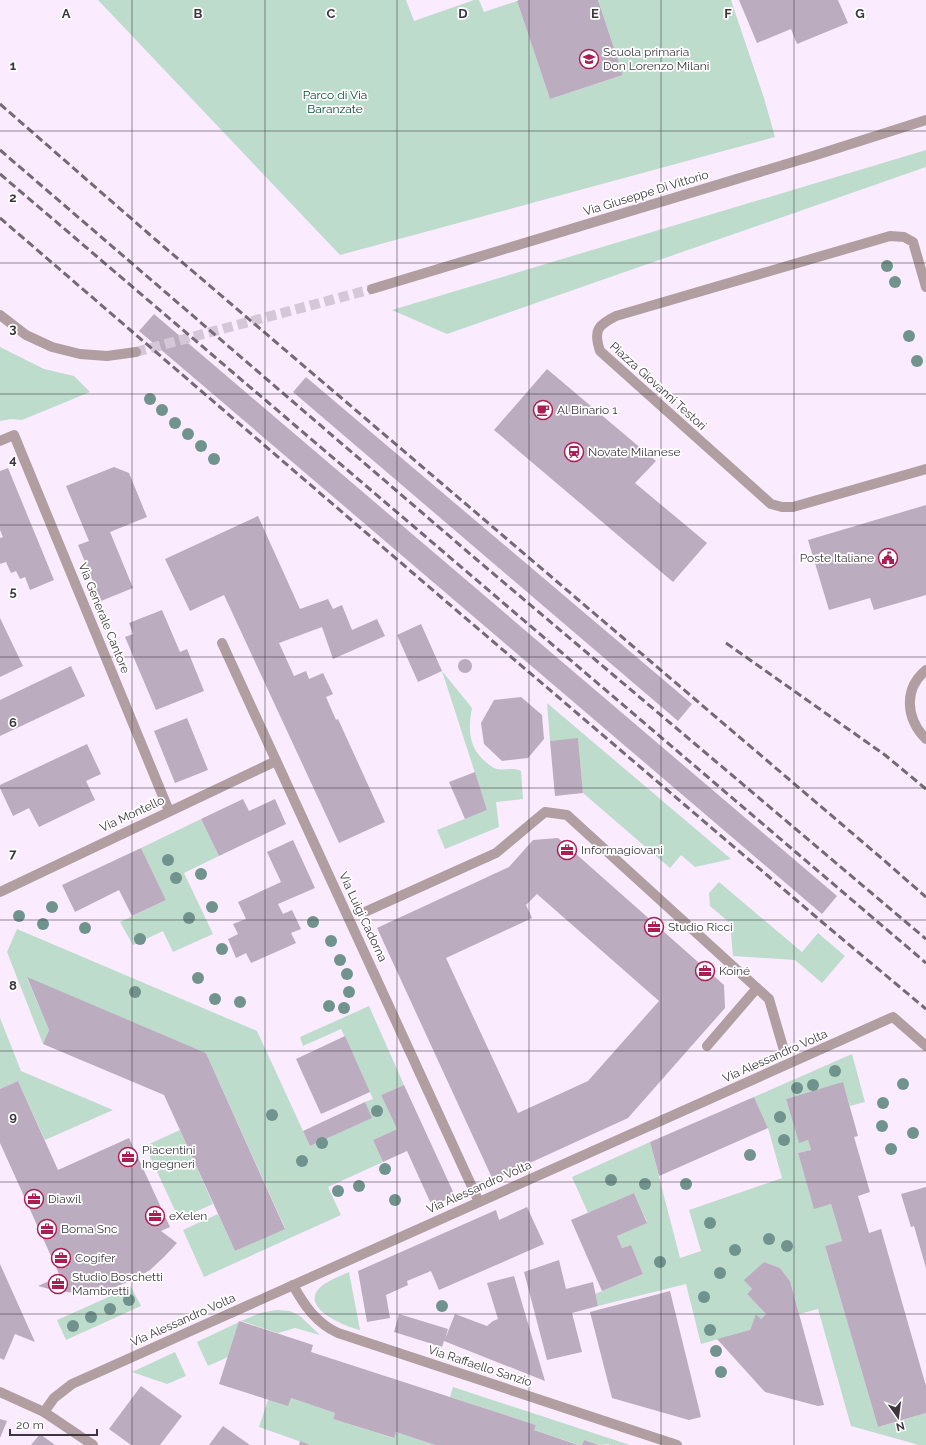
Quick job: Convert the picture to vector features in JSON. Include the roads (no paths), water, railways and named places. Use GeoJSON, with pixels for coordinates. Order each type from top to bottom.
{"type":"FeatureCollection","features":[{"type":"Feature","properties":{"kind":"street","name":"Via Giuseppe Di Vittorio"},"geometry":{"type":"LineString","coordinates":[[372,289],[813,156],[926,120]]}},
{"type":"Feature","properties":{"kind":"street","name":"Piazza Giovanni Testori"},"geometry":{"type":"LineString","coordinates":[[926,286],[913,242],[904,237],[890,236],[616,316],[603,322],[598,331],[596,341],[600,350],[771,504],[793,507],[926,469]]}},
{"type":"Feature","properties":{"kind":"street"},"geometry":{"type":"LineString","coordinates":[[0,315],[26,335],[52,347],[80,354],[107,356],[136,352]]}},
{"type":"Feature","properties":{"kind":"street","name":"Via Generale Cantore"},"geometry":{"type":"LineString","coordinates":[[0,441],[14,435],[169,811]]}},
{"type":"Feature","properties":{"kind":"street","name":"Via Luigi Cadorna"},"geometry":{"type":"LineString","coordinates":[[222,643],[479,1202]]}},
{"type":"Feature","properties":{"kind":"street"},"geometry":{"type":"LineString","coordinates":[[926,670],[914,685],[909,698],[909,705],[914,722],[926,739]]}},
{"type":"Feature","properties":{"kind":"street","name":"Via Montello"},"geometry":{"type":"LineString","coordinates":[[0,892],[276,761]]}},
{"type":"Feature","properties":{"kind":"street"},"geometry":{"type":"LineString","coordinates":[[367,911],[496,853],[545,812],[563,814],[569,817],[769,999],[783,1047]]}},
{"type":"Feature","properties":{"kind":"street"},"geometry":{"type":"LineString","coordinates":[[707,1046],[757,988]]}},
{"type":"Feature","properties":{"kind":"street","name":"Via Alessandro Volta"},"geometry":{"type":"LineString","coordinates":[[44,1412],[54,1398],[72,1384],[893,1017],[926,1046]]}},
{"type":"Feature","properties":{"kind":"street","name":"Via Raffaello Sanzio"},"geometry":{"type":"LineString","coordinates":[[293,1285],[302,1302],[311,1314],[329,1329],[338,1333],[678,1445]]}},
{"type":"Feature","properties":{"kind":"street"},"geometry":{"type":"LineString","coordinates":[[0,1392],[44,1412],[93,1445]]}},
{"type":"Feature","properties":{"kind":"tunnel"},"geometry":{"type":"LineString","coordinates":[[136,352],[372,289]]}},
{"type":"Feature","properties":{"kind":"railway"},"geometry":{"type":"LineString","coordinates":[[0,104],[149,234],[926,897]]}},
{"type":"Feature","properties":{"kind":"railway"},"geometry":{"type":"LineString","coordinates":[[0,150],[476,559],[926,939]]}},
{"type":"Feature","properties":{"kind":"railway"},"geometry":{"type":"LineString","coordinates":[[0,174],[926,963]]}},
{"type":"Feature","properties":{"kind":"railway"},"geometry":{"type":"LineString","coordinates":[[0,218],[442,598],[926,1009]]}},
{"type":"Feature","properties":{"kind":"railway"},"geometry":{"type":"LineString","coordinates":[[726,643],[885,755],[926,789]]}},
{"type":"Feature","properties":{"kind":"place","name":"Scuola primaria Don Lorenzo Milani"},"geometry":{"type":"Point","coordinates":[589,59]}},
{"type":"Feature","properties":{"kind":"place","name":"Al Binario 1"},"geometry":{"type":"Point","coordinates":[543,410]}},
{"type":"Feature","properties":{"kind":"place","name":"Novate Milanese"},"geometry":{"type":"Point","coordinates":[574,452]}},
{"type":"Feature","properties":{"kind":"place","name":"Poste Italiane"},"geometry":{"type":"Point","coordinates":[888,558]}},
{"type":"Feature","properties":{"kind":"place","name":"Informagiovani"},"geometry":{"type":"Point","coordinates":[567,850]}},
{"type":"Feature","properties":{"kind":"place","name":"Studio Ricci"},"geometry":{"type":"Point","coordinates":[654,927]}},
{"type":"Feature","properties":{"kind":"place","name":"Koiné"},"geometry":{"type":"Point","coordinates":[705,971]}},
{"type":"Feature","properties":{"kind":"place","name":"Piacentini Ingegneri"},"geometry":{"type":"Point","coordinates":[128,1157]}},
{"type":"Feature","properties":{"kind":"place","name":"Diawil"},"geometry":{"type":"Point","coordinates":[34,1199]}},
{"type":"Feature","properties":{"kind":"place","name":"eXelen"},"geometry":{"type":"Point","coordinates":[155,1216]}},
{"type":"Feature","properties":{"kind":"place","name":"Boma Snc"},"geometry":{"type":"Point","coordinates":[47,1229]}},
{"type":"Feature","properties":{"kind":"place","name":"Cogifer"},"geometry":{"type":"Point","coordinates":[61,1258]}},
{"type":"Feature","properties":{"kind":"place","name":"Studio Boschetti Mambretti"},"geometry":{"type":"Point","coordinates":[58,1284]}},
{"type":"Feature","properties":{"kind":"park label","name":"Parco di Via Baranzate"},"geometry":{"type":"Point","coordinates":[335,102]}}]}
